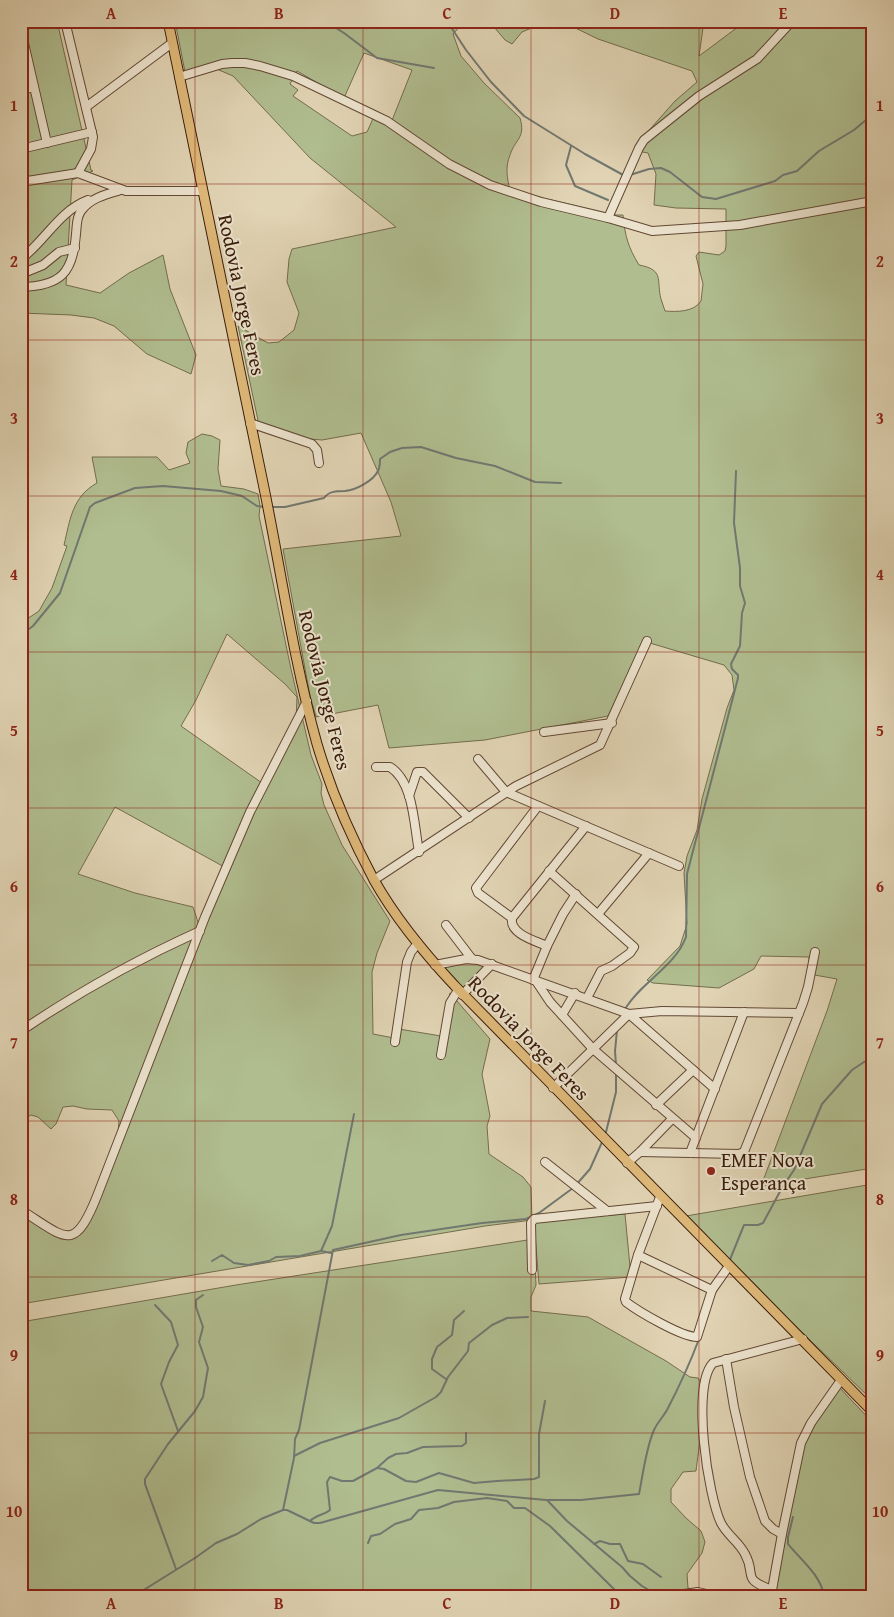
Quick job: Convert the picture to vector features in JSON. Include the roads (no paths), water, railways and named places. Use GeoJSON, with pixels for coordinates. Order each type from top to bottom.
{"type":"FeatureCollection","features":[{"type":"Feature","properties":{"kind":"main road","name":"Rodovia Jorge Feres"},"geometry":{"type":"LineString","coordinates":[[168,21],[307,701],[318,746],[332,786],[352,835],[374,880],[390,906],[418,943],[460,992],[627,1163],[659,1201],[803,1339],[873,1412]]}},
{"type":"Feature","properties":{"kind":"street"},"geometry":{"type":"LineString","coordinates":[[65,21],[92,132],[92,145],[78,173]]}},
{"type":"Feature","properties":{"kind":"street"},"geometry":{"type":"LineString","coordinates":[[608,218],[644,140],[699,96],[743,69],[757,58],[792,21]]}},
{"type":"Feature","properties":{"kind":"street"},"geometry":{"type":"LineString","coordinates":[[21,30],[47,143]]}},
{"type":"Feature","properties":{"kind":"street"},"geometry":{"type":"LineString","coordinates":[[86,107],[172,44]]}},
{"type":"Feature","properties":{"kind":"street"},"geometry":{"type":"LineString","coordinates":[[179,77],[222,64],[232,63],[260,66],[293,76],[387,121],[449,164],[478,180],[542,202],[608,218],[645,230],[664,232],[740,225],[873,201]]}},
{"type":"Feature","properties":{"kind":"street"},"geometry":{"type":"LineString","coordinates":[[21,90],[34,87]]}},
{"type":"Feature","properties":{"kind":"street"},"geometry":{"type":"LineString","coordinates":[[21,149],[92,132]]}},
{"type":"Feature","properties":{"kind":"street"},"geometry":{"type":"LineString","coordinates":[[21,182],[78,173],[121,190],[134,192],[203,191]]}},
{"type":"Feature","properties":{"kind":"street"},"geometry":{"type":"LineString","coordinates":[[21,259],[34,248],[65,214],[78,205],[121,190]]}},
{"type":"Feature","properties":{"kind":"street"},"geometry":{"type":"LineString","coordinates":[[21,287],[46,285],[57,280],[70,264],[75,248],[79,213],[95,199]]}},
{"type":"Feature","properties":{"kind":"street"},"geometry":{"type":"LineString","coordinates":[[21,274],[43,265],[59,252],[75,248]]}},
{"type":"Feature","properties":{"kind":"street"},"geometry":{"type":"LineString","coordinates":[[250,423],[312,444],[317,450],[319,463]]}},
{"type":"Feature","properties":{"kind":"street"},"geometry":{"type":"LineString","coordinates":[[374,880],[419,852],[506,792],[531,778],[594,750],[602,743],[612,723],[647,642]]}},
{"type":"Feature","properties":{"kind":"street"},"geometry":{"type":"LineString","coordinates":[[21,1210],[56,1232],[66,1236],[77,1233],[86,1222],[200,931],[250,812],[307,701]]}},
{"type":"Feature","properties":{"kind":"street"},"geometry":{"type":"LineString","coordinates":[[544,732],[612,723]]}},
{"type":"Feature","properties":{"kind":"street"},"geometry":{"type":"LineString","coordinates":[[478,759],[506,792],[679,866]]}},
{"type":"Feature","properties":{"kind":"street"},"geometry":{"type":"LineString","coordinates":[[376,767],[390,767],[398,773],[406,785],[419,852]]}},
{"type":"Feature","properties":{"kind":"street"},"geometry":{"type":"LineString","coordinates":[[409,796],[417,772],[422,772],[469,818]]}},
{"type":"Feature","properties":{"kind":"street"},"geometry":{"type":"LineString","coordinates":[[512,918],[478,893],[476,886],[538,806]]}},
{"type":"Feature","properties":{"kind":"street"},"geometry":{"type":"LineString","coordinates":[[547,946],[514,930],[511,924],[512,918],[586,826]]}},
{"type":"Feature","properties":{"kind":"street"},"geometry":{"type":"LineString","coordinates":[[598,914],[649,853]]}},
{"type":"Feature","properties":{"kind":"street"},"geometry":{"type":"LineString","coordinates":[[549,871],[634,948],[630,953],[599,973],[587,998]]}},
{"type":"Feature","properties":{"kind":"street"},"geometry":{"type":"LineString","coordinates":[[534,980],[547,946],[563,914],[576,894]]}},
{"type":"Feature","properties":{"kind":"street"},"geometry":{"type":"LineString","coordinates":[[446,925],[472,959]]}},
{"type":"Feature","properties":{"kind":"street"},"geometry":{"type":"LineString","coordinates":[[21,1031],[144,958],[200,931]]}},
{"type":"Feature","properties":{"kind":"street"},"geometry":{"type":"LineString","coordinates":[[395,1042],[407,962],[411,952],[418,943]]}},
{"type":"Feature","properties":{"kind":"street"},"geometry":{"type":"LineString","coordinates":[[640,1152],[739,1154],[746,1150],[799,1013],[808,986],[815,952]]}},
{"type":"Feature","properties":{"kind":"street"},"geometry":{"type":"LineString","coordinates":[[435,965],[472,959],[492,964],[629,1014],[715,1089]]}},
{"type":"Feature","properties":{"kind":"street"},"geometry":{"type":"LineString","coordinates":[[441,1055],[450,1003],[492,964]]}},
{"type":"Feature","properties":{"kind":"street"},"geometry":{"type":"LineString","coordinates":[[534,980],[562,1015],[594,1049],[696,1138]]}},
{"type":"Feature","properties":{"kind":"street"},"geometry":{"type":"LineString","coordinates":[[562,1015],[575,993]]}},
{"type":"Feature","properties":{"kind":"street"},"geometry":{"type":"LineString","coordinates":[[553,1088],[629,1014],[662,1011],[799,1013]]}},
{"type":"Feature","properties":{"kind":"street"},"geometry":{"type":"LineString","coordinates":[[690,1153],[744,1012]]}},
{"type":"Feature","properties":{"kind":"street"},"geometry":{"type":"LineString","coordinates":[[656,1105],[693,1070]]}},
{"type":"Feature","properties":{"kind":"street"},"geometry":{"type":"LineString","coordinates":[[627,1163],[672,1118]]}},
{"type":"Feature","properties":{"kind":"street"},"geometry":{"type":"LineString","coordinates":[[544,1162],[607,1211]]}},
{"type":"Feature","properties":{"kind":"street"},"geometry":{"type":"LineString","coordinates":[[532,1270],[531,1224],[534,1219],[607,1211],[659,1201]]}},
{"type":"Feature","properties":{"kind":"street"},"geometry":{"type":"LineString","coordinates":[[659,1201],[638,1255],[625,1299],[626,1302],[676,1330],[690,1336],[697,1336],[712,1290],[728,1266]]}},
{"type":"Feature","properties":{"kind":"street"},"geometry":{"type":"LineString","coordinates":[[638,1255],[712,1290]]}},
{"type":"Feature","properties":{"kind":"street"},"geometry":{"type":"LineString","coordinates":[[803,1339],[726,1359],[712,1365],[705,1382],[702,1431],[706,1467],[722,1525],[745,1554],[750,1575],[754,1582],[771,1593],[801,1443],[811,1423],[841,1380]]}},
{"type":"Feature","properties":{"kind":"street"},"geometry":{"type":"LineString","coordinates":[[726,1359],[734,1407],[750,1477],[765,1521],[782,1534]]}},
{"type":"Feature","properties":{"kind":"street"},"geometry":{"type":"LineString","coordinates":[[684,1594],[698,1592],[715,1596]]}},
{"type":"Feature","properties":{"kind":"waterway"},"geometry":{"type":"LineString","coordinates":[[325,21],[377,58],[434,68]]}},
{"type":"Feature","properties":{"kind":"waterway"},"geometry":{"type":"LineString","coordinates":[[447,21],[466,50],[491,82],[524,116],[585,154],[625,176]]}},
{"type":"Feature","properties":{"kind":"waterway"},"geometry":{"type":"LineString","coordinates":[[630,175],[649,169],[661,168],[670,172],[702,197],[716,199],[775,181],[783,175],[797,171],[819,151],[854,130],[873,114]]}},
{"type":"Feature","properties":{"kind":"waterway"},"geometry":{"type":"LineString","coordinates":[[571,146],[566,165],[575,186],[608,200]]}},
{"type":"Feature","properties":{"kind":"waterway"},"geometry":{"type":"LineString","coordinates":[[270,507],[285,507],[324,498],[333,492],[359,487],[376,475],[380,459],[390,452],[402,448],[421,447],[456,458],[495,466],[535,482],[561,483]]}},
{"type":"Feature","properties":{"kind":"waterway"},"geometry":{"type":"LineString","coordinates":[[625,1009],[632,999],[674,957],[686,937],[687,874],[738,678],[731,664],[740,646],[742,613],[745,603],[740,586],[740,568],[734,523],[736,471]]}},
{"type":"Feature","properties":{"kind":"waterway"},"geometry":{"type":"LineString","coordinates":[[21,635],[33,626],[60,593],[90,507],[95,503],[135,488],[163,486],[221,491],[242,496],[257,506],[265,507]]}},
{"type":"Feature","properties":{"kind":"waterway"},"geometry":{"type":"LineString","coordinates":[[616,1065],[617,1030]]}},
{"type":"Feature","properties":{"kind":"waterway"},"geometry":{"type":"LineString","coordinates":[[729,1262],[744,1225],[763,1223],[794,1170],[822,1104],[852,1070],[864,1062],[873,1059]]}},
{"type":"Feature","properties":{"kind":"waterway"},"geometry":{"type":"LineString","coordinates":[[605,1136],[616,1092],[616,1072]]}},
{"type":"Feature","properties":{"kind":"waterway"},"geometry":{"type":"LineString","coordinates":[[321,1251],[332,1226],[354,1114]]}},
{"type":"Feature","properties":{"kind":"waterway"},"geometry":{"type":"LineString","coordinates":[[576,1185],[590,1169],[603,1140]]}},
{"type":"Feature","properties":{"kind":"waterway"},"geometry":{"type":"LineString","coordinates":[[283,1510],[294,1458],[295,1439],[299,1430],[333,1250],[401,1235],[482,1223],[526,1219],[539,1213],[573,1188]]}},
{"type":"Feature","properties":{"kind":"waterway"},"geometry":{"type":"LineString","coordinates":[[212,1261],[222,1255],[234,1263],[248,1265],[269,1261],[276,1257],[300,1256],[321,1251],[331,1253]]}},
{"type":"Feature","properties":{"kind":"waterway"},"geometry":{"type":"LineString","coordinates":[[176,1569],[145,1484],[145,1479],[168,1444],[195,1411],[203,1397],[208,1368],[199,1342],[203,1327],[196,1307],[196,1300],[203,1295]]}},
{"type":"Feature","properties":{"kind":"waterway"},"geometry":{"type":"LineString","coordinates":[[155,1305],[171,1322],[178,1345],[161,1384],[178,1431]]}},
{"type":"Feature","properties":{"kind":"waterway"},"geometry":{"type":"LineString","coordinates":[[446,1379],[432,1369],[432,1359],[437,1347],[452,1335],[454,1320],[464,1311]]}},
{"type":"Feature","properties":{"kind":"waterway"},"geometry":{"type":"LineString","coordinates":[[294,1456],[320,1443],[399,1418],[436,1397],[441,1392],[448,1377],[468,1351],[469,1343],[492,1325],[507,1318],[528,1317]]}},
{"type":"Feature","properties":{"kind":"waterway"},"geometry":{"type":"LineString","coordinates":[[134,1596],[216,1543],[237,1534],[261,1519],[283,1510],[287,1510],[314,1523],[320,1523],[438,1490],[546,1500],[581,1500],[639,1494],[651,1437],[676,1393],[699,1339]]}},
{"type":"Feature","properties":{"kind":"waterway"},"geometry":{"type":"LineString","coordinates":[[377,1468],[384,1469],[406,1481],[416,1482],[439,1473],[474,1483],[534,1479],[539,1477],[539,1434],[545,1401]]}},
{"type":"Feature","properties":{"kind":"waterway"},"geometry":{"type":"LineString","coordinates":[[310,1521],[330,1510],[327,1482],[330,1477],[342,1481],[353,1481],[377,1468],[388,1458],[396,1454],[407,1453],[423,1447],[462,1446],[466,1443],[466,1433]]}},
{"type":"Feature","properties":{"kind":"waterway"},"geometry":{"type":"LineString","coordinates":[[368,1543],[371,1536],[380,1534],[395,1524],[411,1519],[419,1510],[438,1508],[454,1502],[487,1498],[507,1501],[514,1508],[525,1508],[550,1526],[621,1596]]}},
{"type":"Feature","properties":{"kind":"waterway"},"geometry":{"type":"LineString","coordinates":[[547,1500],[567,1521],[622,1567],[630,1576],[659,1596]]}},
{"type":"Feature","properties":{"kind":"waterway"},"geometry":{"type":"LineString","coordinates":[[793,1517],[788,1544],[819,1581],[824,1596]]}},
{"type":"Feature","properties":{"kind":"waterway"},"geometry":{"type":"LineString","coordinates":[[594,1544],[600,1541],[620,1544],[628,1561],[643,1564],[661,1577]]}},
{"type":"Feature","properties":{"kind":"place","name":"EMEF Nova Esperança"},"geometry":{"type":"Point","coordinates":[711,1171]}}]}
